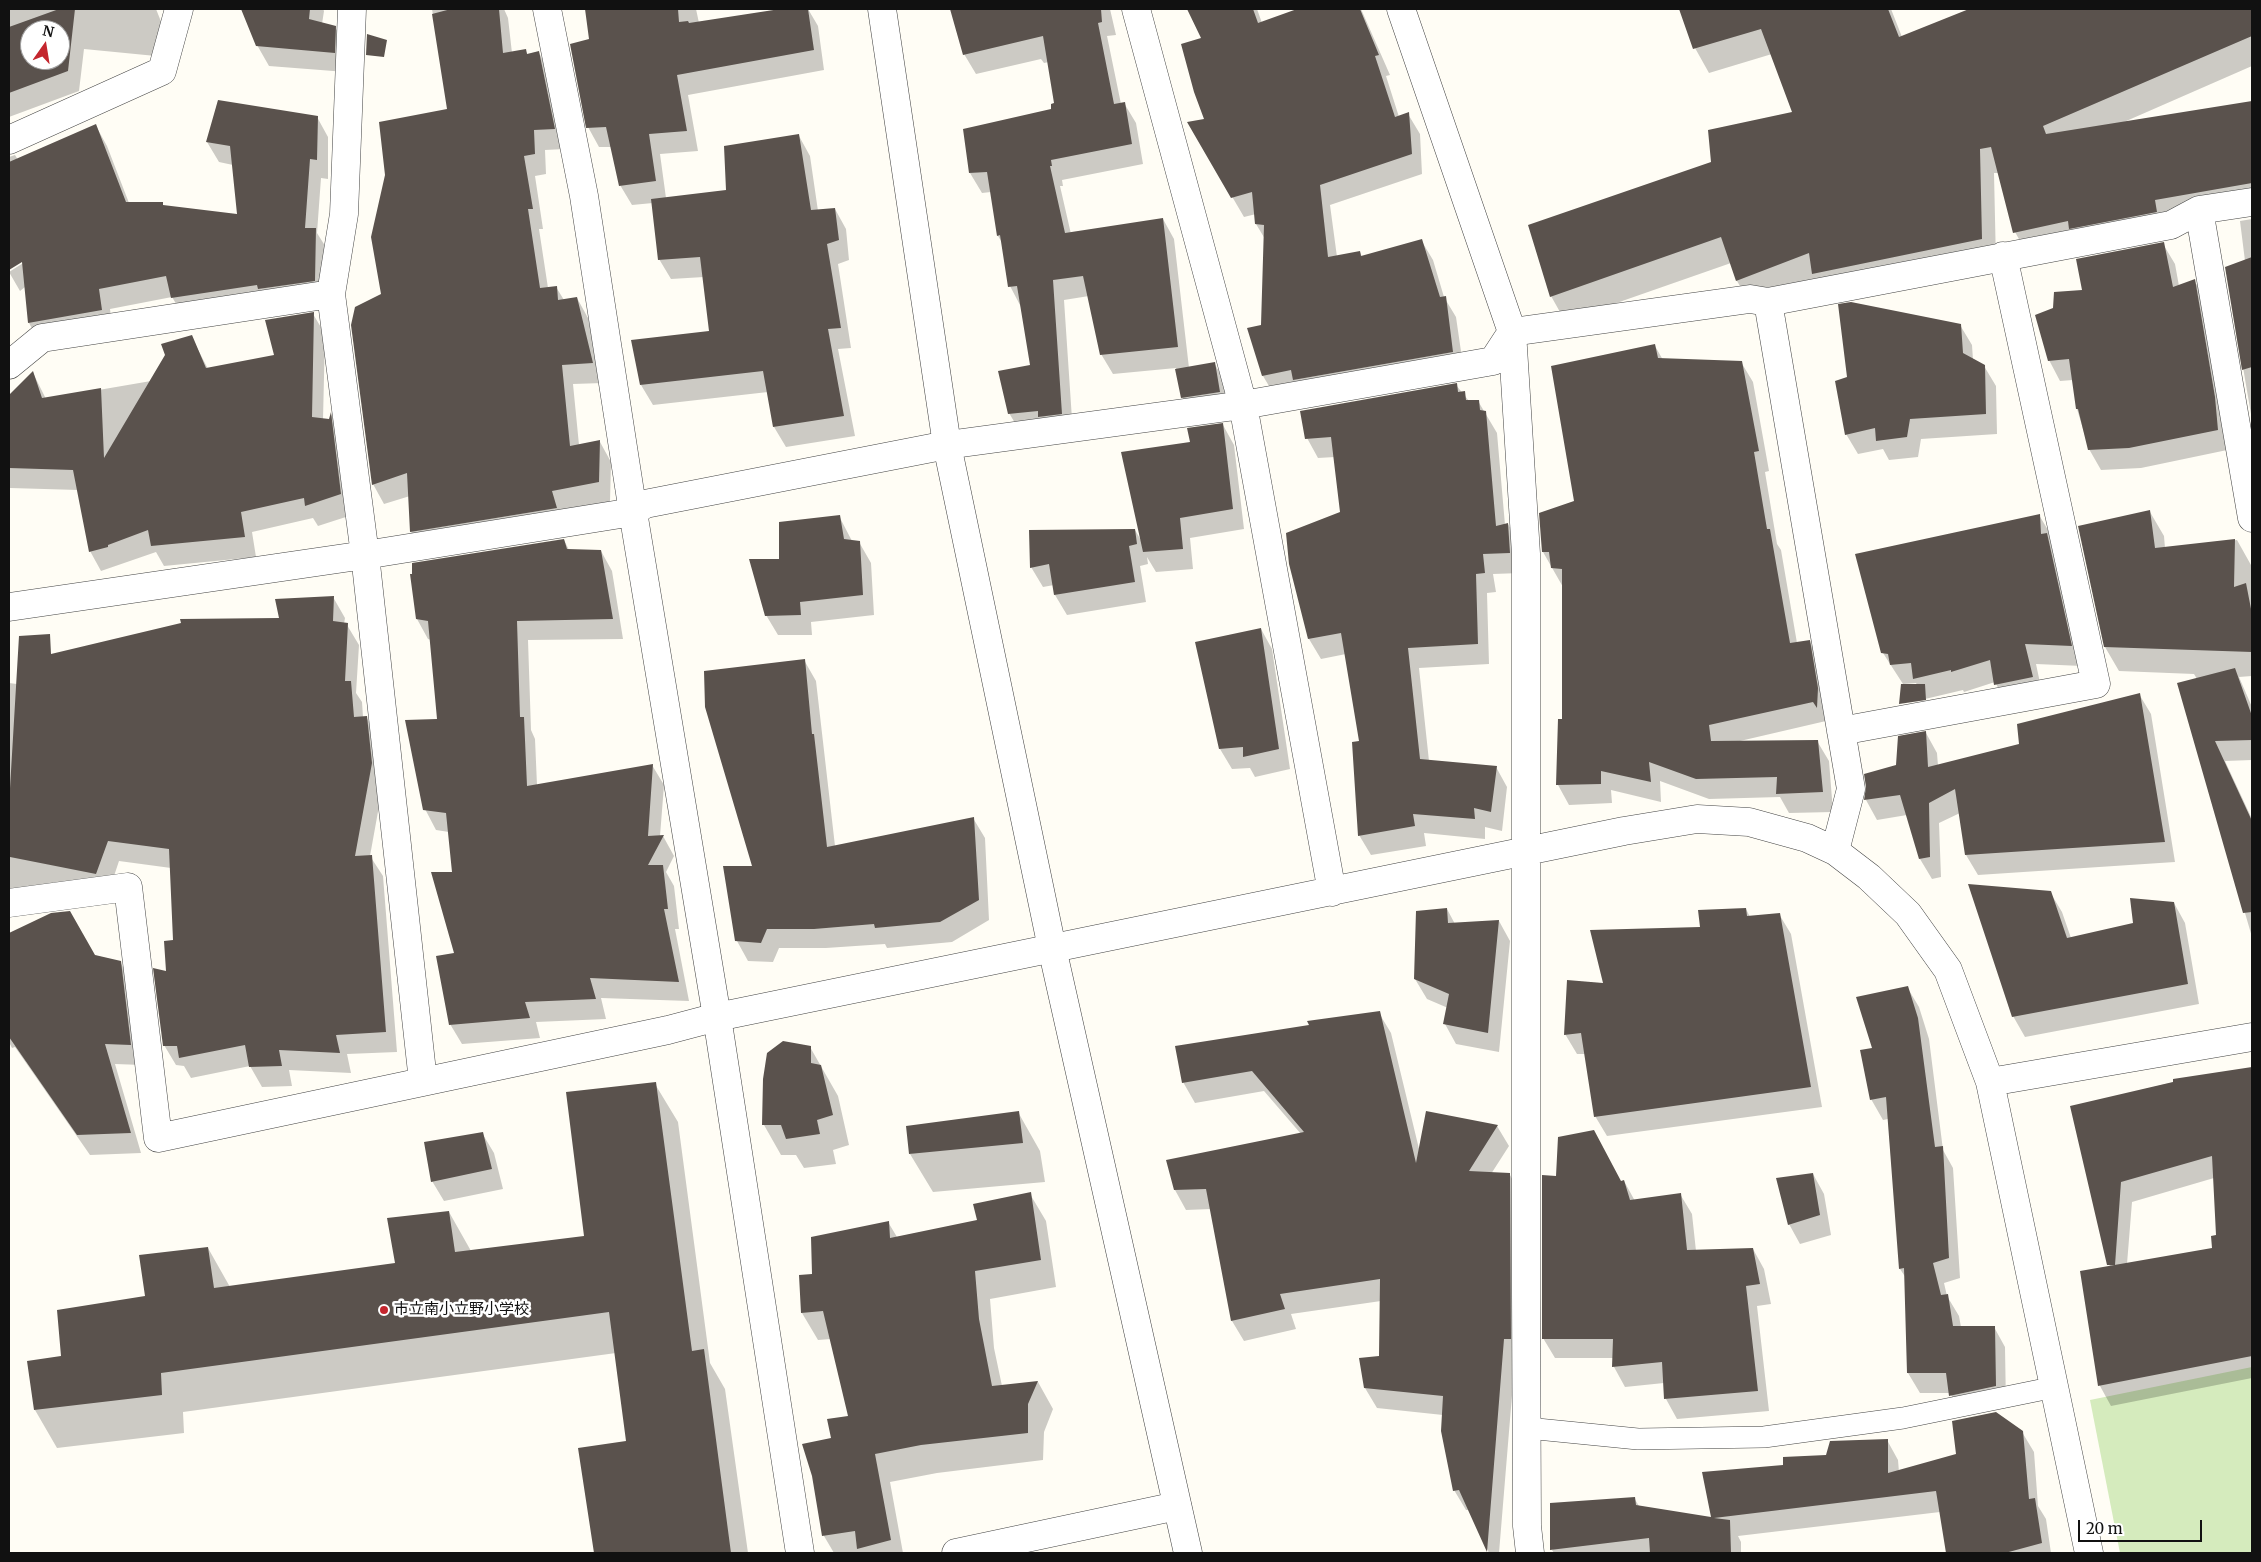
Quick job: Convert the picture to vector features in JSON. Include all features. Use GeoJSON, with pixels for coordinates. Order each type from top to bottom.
{"type":"FeatureCollection","features":[{"type":"Feature","properties":{"kind":"street"},"geometry":{"type":"LineString","coordinates":[[9,140],[162,71],[179,9]]}},
{"type":"Feature","properties":{"kind":"street"},"geometry":{"type":"LineString","coordinates":[[352,9],[344,214],[331,294],[365,555],[423,1081]]}},
{"type":"Feature","properties":{"kind":"street"},"geometry":{"type":"LineString","coordinates":[[547,9],[584,196],[633,512],[717,1017],[800,1553]]}},
{"type":"Feature","properties":{"kind":"street"},"geometry":{"type":"LineString","coordinates":[[882,9],[947,446],[1052,948],[1188,1553]]}},
{"type":"Feature","properties":{"kind":"street"},"geometry":{"type":"LineString","coordinates":[[1136,9],[1243,404],[1332,892]]}},
{"type":"Feature","properties":{"kind":"street"},"geometry":{"type":"LineString","coordinates":[[1401,9],[1512,332],[1526,554],[1527,1526],[1530,1553]]}},
{"type":"Feature","properties":{"kind":"street"},"geometry":{"type":"LineString","coordinates":[[9,608],[365,555],[633,512],[645,504],[947,446],[1243,404],[1493,361],[1512,332],[1750,299],[1768,302],[2171,225],[2199,210],[2252,202]]}},
{"type":"Feature","properties":{"kind":"street"},"geometry":{"type":"LineString","coordinates":[[2199,210],[2252,518]]}},
{"type":"Feature","properties":{"kind":"street"},"geometry":{"type":"LineString","coordinates":[[1841,731],[2096,684],[2003,256]]}},
{"type":"Feature","properties":{"kind":"street"},"geometry":{"type":"LineString","coordinates":[[9,365],[42,338],[331,294]]}},
{"type":"Feature","properties":{"kind":"street"},"geometry":{"type":"LineString","coordinates":[[1768,302],[1851,789],[1835,851]]}},
{"type":"Feature","properties":{"kind":"street"},"geometry":{"type":"LineString","coordinates":[[9,903],[128,887],[158,1138],[668,1030],[717,1017],[1624,831],[1698,819],[1749,822],[1807,838],[1835,851],[1869,877],[1908,914],[1948,970],[1990,1082],[2089,1553]]}},
{"type":"Feature","properties":{"kind":"street"},"geometry":{"type":"LineString","coordinates":[[1990,1082],[2252,1037]]}},
{"type":"Feature","properties":{"kind":"street"},"geometry":{"type":"LineString","coordinates":[[956,1553],[1177,1506]]}},
{"type":"Feature","properties":{"kind":"lane"},"geometry":{"type":"LineString","coordinates":[[1527,1428],[1638,1439],[1764,1438],[1903,1418],[2054,1387]]}},
{"type":"Feature","properties":{"kind":"green space"},"geometry":{"type":"Polygon","coordinates":[[[2252,1367],[2252,1553],[2120,1553],[2090,1400],[2252,1367]]]}},
{"type":"Feature","properties":{"kind":"building"},"geometry":{"type":"Polygon","coordinates":[[[59,9],[75,9],[70,53],[70,20],[28,20],[59,9]]]}},
{"type":"Feature","properties":{"kind":"building"},"geometry":{"type":"Polygon","coordinates":[[[241,9],[310,9],[309,19],[336,26],[335,53],[256,46],[241,9]]]}},
{"type":"Feature","properties":{"kind":"building"},"geometry":{"type":"Polygon","coordinates":[[[451,9],[499,9],[503,53],[526,49],[527,54],[539,51],[555,129],[534,130],[535,154],[524,156],[533,209],[528,209],[540,288],[557,286],[558,300],[577,297],[593,363],[562,365],[570,446],[600,440],[599,482],[552,491],[557,508],[410,532],[407,473],[372,485],[351,325],[355,307],[381,294],[371,237],[385,175],[379,122],[447,109],[432,14],[451,9]]]}},
{"type":"Feature","properties":{"kind":"building"},"geometry":{"type":"Polygon","coordinates":[[[585,9],[678,9],[679,22],[688,21],[689,23],[780,9],[808,9],[814,50],[677,75],[687,131],[649,134],[656,181],[619,186],[606,127],[586,128],[570,44],[589,39],[585,9]]]}},
{"type":"Feature","properties":{"kind":"building"},"geometry":{"type":"Polygon","coordinates":[[[950,9],[1101,9],[1102,22],[1098,23],[1114,104],[1125,102],[1132,144],[1051,160],[1052,166],[1050,166],[1065,233],[1163,218],[1178,347],[1100,355],[1083,276],[1053,280],[1062,414],[1038,417],[1038,411],[1008,414],[998,371],[1030,365],[1017,286],[1008,287],[1000,235],[997,236],[987,172],[969,173],[963,129],[1051,109],[1051,104],[1054,103],[1043,36],[963,55],[950,9]]]}},
{"type":"Feature","properties":{"kind":"building"},"geometry":{"type":"Polygon","coordinates":[[[1187,9],[1253,9],[1258,23],[1297,9],[1360,9],[1379,55],[1375,56],[1395,117],[1409,112],[1412,154],[1320,185],[1328,257],[1360,251],[1361,256],[1422,239],[1440,297],[1446,296],[1453,352],[1293,380],[1291,370],[1262,376],[1247,328],[1261,325],[1264,225],[1255,224],[1252,192],[1231,198],[1187,122],[1204,119],[1194,92],[1181,44],[1201,38],[1187,9]]]}},
{"type":"Feature","properties":{"kind":"building"},"geometry":{"type":"Polygon","coordinates":[[[1679,9],[1888,9],[1899,37],[1969,9],[2252,9],[2252,36],[2043,126],[2046,134],[2252,101],[2252,183],[2155,200],[2157,212],[2069,229],[2068,221],[2013,233],[1991,147],[1980,149],[1982,239],[1812,274],[1809,253],[1736,281],[1721,237],[1550,297],[1528,225],[1711,162],[1708,130],[1792,112],[1761,29],[1693,49],[1679,9]]]}},
{"type":"Feature","properties":{"kind":"building"},"geometry":{"type":"Polygon","coordinates":[[[20,23],[20,70],[68,71],[9,93],[9,27],[20,23]]]}},
{"type":"Feature","properties":{"kind":"building"},"geometry":{"type":"Polygon","coordinates":[[[367,34],[387,40],[384,57],[366,55],[367,34]]]}},
{"type":"Feature","properties":{"kind":"building"},"geometry":{"type":"Polygon","coordinates":[[[218,100],[318,116],[317,160],[310,159],[305,228],[316,228],[315,281],[258,289],[257,285],[171,298],[166,276],[99,289],[102,310],[28,323],[22,262],[9,270],[9,162],[96,124],[126,202],[163,202],[163,205],[237,214],[230,146],[206,142],[218,100]]]}},
{"type":"Feature","properties":{"kind":"building"},"geometry":{"type":"Polygon","coordinates":[[[799,134],[811,210],[835,208],[839,240],[827,244],[841,328],[828,329],[844,416],[773,427],[763,371],[640,385],[631,340],[709,331],[700,257],[658,260],[651,199],[726,190],[724,146],[799,134]]]}},
{"type":"Feature","properties":{"kind":"building"},"geometry":{"type":"Polygon","coordinates":[[[2164,242],[2173,287],[2195,279],[2215,397],[2218,430],[2129,448],[2088,450],[2078,409],[2076,409],[2069,359],[2048,361],[2035,315],[2053,308],[2054,292],[2082,290],[2076,259],[2164,242]]]}},
{"type":"Feature","properties":{"kind":"building"},"geometry":{"type":"Polygon","coordinates":[[[2252,257],[2252,367],[2242,370],[2225,267],[2252,257]]]}},
{"type":"Feature","properties":{"kind":"building"},"geometry":{"type":"Polygon","coordinates":[[[1851,302],[1961,324],[1963,353],[1985,365],[1986,414],[1910,419],[1907,437],[1876,441],[1875,428],[1845,435],[1835,381],[1847,377],[1838,304],[1851,302]]]}},
{"type":"Feature","properties":{"kind":"building"},"geometry":{"type":"Polygon","coordinates":[[[314,312],[312,417],[329,419],[331,412],[341,494],[305,506],[304,498],[241,512],[245,537],[151,546],[148,530],[108,545],[108,547],[89,552],[73,470],[9,468],[9,395],[33,371],[42,398],[101,388],[104,458],[165,355],[161,344],[192,335],[206,368],[274,355],[265,320],[314,312]]]}},
{"type":"Feature","properties":{"kind":"building"},"geometry":{"type":"Polygon","coordinates":[[[1655,344],[1658,358],[1742,361],[1759,451],[1754,452],[1767,529],[1770,529],[1790,643],[1810,640],[1818,688],[1817,708],[1813,702],[1709,725],[1711,741],[1818,740],[1823,792],[1776,794],[1777,777],[1696,779],[1649,762],[1651,782],[1601,771],[1601,784],[1556,785],[1558,719],[1562,719],[1562,569],[1551,568],[1549,552],[1542,552],[1539,513],[1574,501],[1551,366],[1655,344]]]}},
{"type":"Feature","properties":{"kind":"building"},"geometry":{"type":"Polygon","coordinates":[[[1215,362],[1220,392],[1181,398],[1175,369],[1215,362]]]}},
{"type":"Feature","properties":{"kind":"building"},"geometry":{"type":"Polygon","coordinates":[[[1457,383],[1458,392],[1465,391],[1466,400],[1479,400],[1480,410],[1486,411],[1496,526],[1508,523],[1510,553],[1483,554],[1485,573],[1476,574],[1478,644],[1408,648],[1420,759],[1497,766],[1491,812],[1474,808],[1475,819],[1413,814],[1415,826],[1358,836],[1352,742],[1359,741],[1341,633],[1308,639],[1289,564],[1286,533],[1340,512],[1331,437],[1305,439],[1300,411],[1457,383]]]}},
{"type":"Feature","properties":{"kind":"building"},"geometry":{"type":"Polygon","coordinates":[[[1223,423],[1233,509],[1180,518],[1183,549],[1143,552],[1121,452],[1190,442],[1187,428],[1223,423]]]}},
{"type":"Feature","properties":{"kind":"building"},"geometry":{"type":"Polygon","coordinates":[[[2150,510],[2155,548],[2235,539],[2234,587],[2246,583],[2252,614],[2252,652],[2104,647],[2078,526],[2150,510]]]}},
{"type":"Feature","properties":{"kind":"building"},"geometry":{"type":"Polygon","coordinates":[[[2040,514],[2041,534],[2047,533],[2072,646],[2025,644],[2033,677],[1994,685],[1990,660],[1951,672],[1951,670],[1913,679],[1911,663],[1890,665],[1888,654],[1881,653],[1855,554],[2040,514]]]}},
{"type":"Feature","properties":{"kind":"building"},"geometry":{"type":"Polygon","coordinates":[[[840,515],[844,539],[860,541],[863,595],[800,602],[801,615],[765,616],[749,559],[779,559],[779,522],[840,515]]]}},
{"type":"Feature","properties":{"kind":"building"},"geometry":{"type":"Polygon","coordinates":[[[1135,529],[1137,544],[1129,546],[1135,582],[1054,595],[1049,564],[1030,568],[1029,530],[1135,529]]]}},
{"type":"Feature","properties":{"kind":"building"},"geometry":{"type":"Polygon","coordinates":[[[564,539],[567,549],[601,550],[613,619],[517,621],[520,717],[524,717],[527,786],[653,764],[648,836],[664,835],[648,865],[663,865],[668,909],[664,909],[679,982],[590,978],[596,999],[525,1002],[530,1018],[449,1025],[436,956],[454,953],[431,872],[452,872],[446,813],[423,810],[405,720],[437,719],[428,621],[416,619],[410,574],[412,574],[412,563],[564,539]]]}},
{"type":"Feature","properties":{"kind":"building"},"geometry":{"type":"Polygon","coordinates":[[[334,596],[333,621],[348,623],[345,681],[351,681],[354,717],[367,716],[372,763],[355,856],[372,855],[386,1032],[336,1035],[340,1053],[279,1050],[282,1066],[249,1067],[245,1045],[179,1058],[177,1046],[163,1046],[153,968],[166,971],[164,941],[173,940],[169,849],[108,841],[96,874],[10,857],[9,805],[19,636],[50,634],[51,654],[181,623],[180,619],[279,618],[275,599],[334,596]]]}},
{"type":"Feature","properties":{"kind":"building"},"geometry":{"type":"Polygon","coordinates":[[[1261,628],[1279,749],[1243,757],[1243,747],[1219,749],[1195,642],[1261,628]]]}},
{"type":"Feature","properties":{"kind":"building"},"geometry":{"type":"Polygon","coordinates":[[[805,659],[812,734],[814,734],[827,847],[974,817],[979,900],[940,922],[875,928],[874,924],[814,929],[767,929],[761,943],[735,941],[723,866],[752,866],[705,707],[704,671],[805,659]]]}},
{"type":"Feature","properties":{"kind":"building"},"geometry":{"type":"Polygon","coordinates":[[[2235,668],[2252,716],[2252,740],[2215,741],[2252,821],[2252,912],[2243,913],[2177,683],[2235,668]]]}},
{"type":"Feature","properties":{"kind":"building"},"geometry":{"type":"Polygon","coordinates":[[[1901,684],[1925,684],[1926,700],[1899,704],[1901,684]]]}},
{"type":"Feature","properties":{"kind":"building"},"geometry":{"type":"Polygon","coordinates":[[[2140,693],[2165,842],[1965,855],[1955,789],[1929,803],[1930,857],[1919,859],[1900,795],[1864,800],[1866,787],[1864,774],[1896,765],[1898,736],[1926,731],[1928,767],[2019,744],[2017,724],[2140,693]]]}},
{"type":"Feature","properties":{"kind":"building"},"geometry":{"type":"Polygon","coordinates":[[[1968,884],[2051,891],[2067,938],[2133,923],[2130,898],[2174,902],[2188,984],[2012,1017],[1968,884]]]}},
{"type":"Feature","properties":{"kind":"building"},"geometry":{"type":"Polygon","coordinates":[[[1447,908],[1448,923],[1499,920],[1488,1033],[1443,1024],[1449,994],[1414,979],[1416,911],[1447,908]]]}},
{"type":"Feature","properties":{"kind":"building"},"geometry":{"type":"Polygon","coordinates":[[[1746,908],[1747,916],[1780,913],[1811,1087],[1594,1117],[1581,1033],[1564,1035],[1567,980],[1603,983],[1590,930],[1700,927],[1698,910],[1746,908]]]}},
{"type":"Feature","properties":{"kind":"building"},"geometry":{"type":"Polygon","coordinates":[[[70,911],[95,955],[121,961],[131,1045],[105,1044],[131,1133],[77,1135],[9,1037],[9,933],[51,913],[70,911]]]}},
{"type":"Feature","properties":{"kind":"building"},"geometry":{"type":"Polygon","coordinates":[[[1908,986],[1918,1018],[1935,1147],[1943,1146],[1949,1258],[1933,1263],[1941,1295],[1948,1294],[1953,1326],[1995,1326],[1996,1386],[1949,1396],[1946,1373],[1907,1373],[1904,1268],[1899,1269],[1886,1097],[1870,1100],[1860,1050],[1872,1048],[1856,997],[1908,986]]]}},
{"type":"Feature","properties":{"kind":"building"},"geometry":{"type":"Polygon","coordinates":[[[1380,1011],[1416,1163],[1426,1111],[1498,1125],[1469,1171],[1510,1173],[1511,1339],[1504,1339],[1487,1552],[1459,1490],[1453,1491],[1441,1431],[1443,1396],[1364,1388],[1359,1358],[1379,1356],[1380,1279],[1280,1294],[1285,1309],[1231,1321],[1206,1189],[1174,1190],[1166,1160],[1304,1132],[1252,1071],[1182,1083],[1175,1046],[1309,1025],[1307,1021],[1380,1011]]]}},
{"type":"Feature","properties":{"kind":"building"},"geometry":{"type":"Polygon","coordinates":[[[783,1041],[811,1046],[811,1063],[821,1065],[833,1115],[817,1120],[820,1134],[786,1139],[781,1125],[762,1125],[763,1079],[767,1053],[783,1041]]]}},
{"type":"Feature","properties":{"kind":"building"},"geometry":{"type":"Polygon","coordinates":[[[2252,1067],[2252,1356],[2098,1386],[2080,1271],[2114,1265],[2107,1265],[2070,1106],[2173,1082],[2173,1079],[2252,1067]],[[2212,1156],[2121,1182],[2115,1265],[2212,1248],[2211,1236],[2216,1235],[2212,1156]]]}},
{"type":"Feature","properties":{"kind":"building"},"geometry":{"type":"Polygon","coordinates":[[[656,1082],[692,1351],[704,1349],[731,1553],[594,1553],[578,1448],[626,1441],[609,1312],[161,1373],[162,1395],[34,1410],[27,1361],[61,1356],[57,1310],[145,1296],[139,1255],[208,1247],[214,1288],[395,1263],[387,1218],[449,1211],[455,1252],[584,1236],[566,1092],[656,1082]]]}},
{"type":"Feature","properties":{"kind":"building"},"geometry":{"type":"Polygon","coordinates":[[[1019,1111],[1023,1143],[909,1154],[906,1126],[1019,1111]]]}},
{"type":"Feature","properties":{"kind":"building"},"geometry":{"type":"Polygon","coordinates":[[[1594,1130],[1621,1181],[1624,1180],[1630,1200],[1681,1193],[1687,1250],[1753,1248],[1760,1284],[1746,1286],[1758,1391],[1664,1399],[1662,1362],[1612,1367],[1613,1339],[1542,1339],[1542,1175],[1556,1176],[1558,1137],[1594,1130]]]}},
{"type":"Feature","properties":{"kind":"building"},"geometry":{"type":"Polygon","coordinates":[[[483,1132],[492,1169],[431,1182],[424,1142],[483,1132]]]}},
{"type":"Feature","properties":{"kind":"building"},"geometry":{"type":"Polygon","coordinates":[[[1813,1173],[1820,1215],[1788,1225],[1776,1178],[1813,1173]]]}},
{"type":"Feature","properties":{"kind":"building"},"geometry":{"type":"Polygon","coordinates":[[[1031,1192],[1041,1260],[975,1271],[979,1319],[992,1386],[1038,1381],[1028,1404],[1028,1433],[921,1445],[875,1454],[891,1540],[857,1549],[855,1531],[822,1536],[812,1476],[802,1444],[831,1438],[827,1419],[848,1416],[823,1311],[801,1313],[799,1275],[812,1274],[811,1237],[889,1221],[890,1238],[977,1220],[973,1204],[1031,1192]]]}},
{"type":"Feature","properties":{"kind":"building"},"geometry":{"type":"Polygon","coordinates":[[[1996,1412],[2023,1431],[2029,1499],[2035,1498],[2042,1543],[2005,1553],[1946,1553],[1936,1491],[1714,1518],[1730,1520],[1731,1553],[1650,1553],[1649,1538],[1550,1550],[1550,1503],[1635,1497],[1636,1505],[1711,1517],[1702,1472],[1783,1465],[1783,1457],[1826,1455],[1830,1441],[1888,1439],[1888,1473],[1956,1454],[1952,1421],[1996,1412]]]}},
{"type":"Feature","properties":{"kind":"place","name":"市立南小立野小学校"},"geometry":{"type":"Point","coordinates":[384,1310]}}]}
